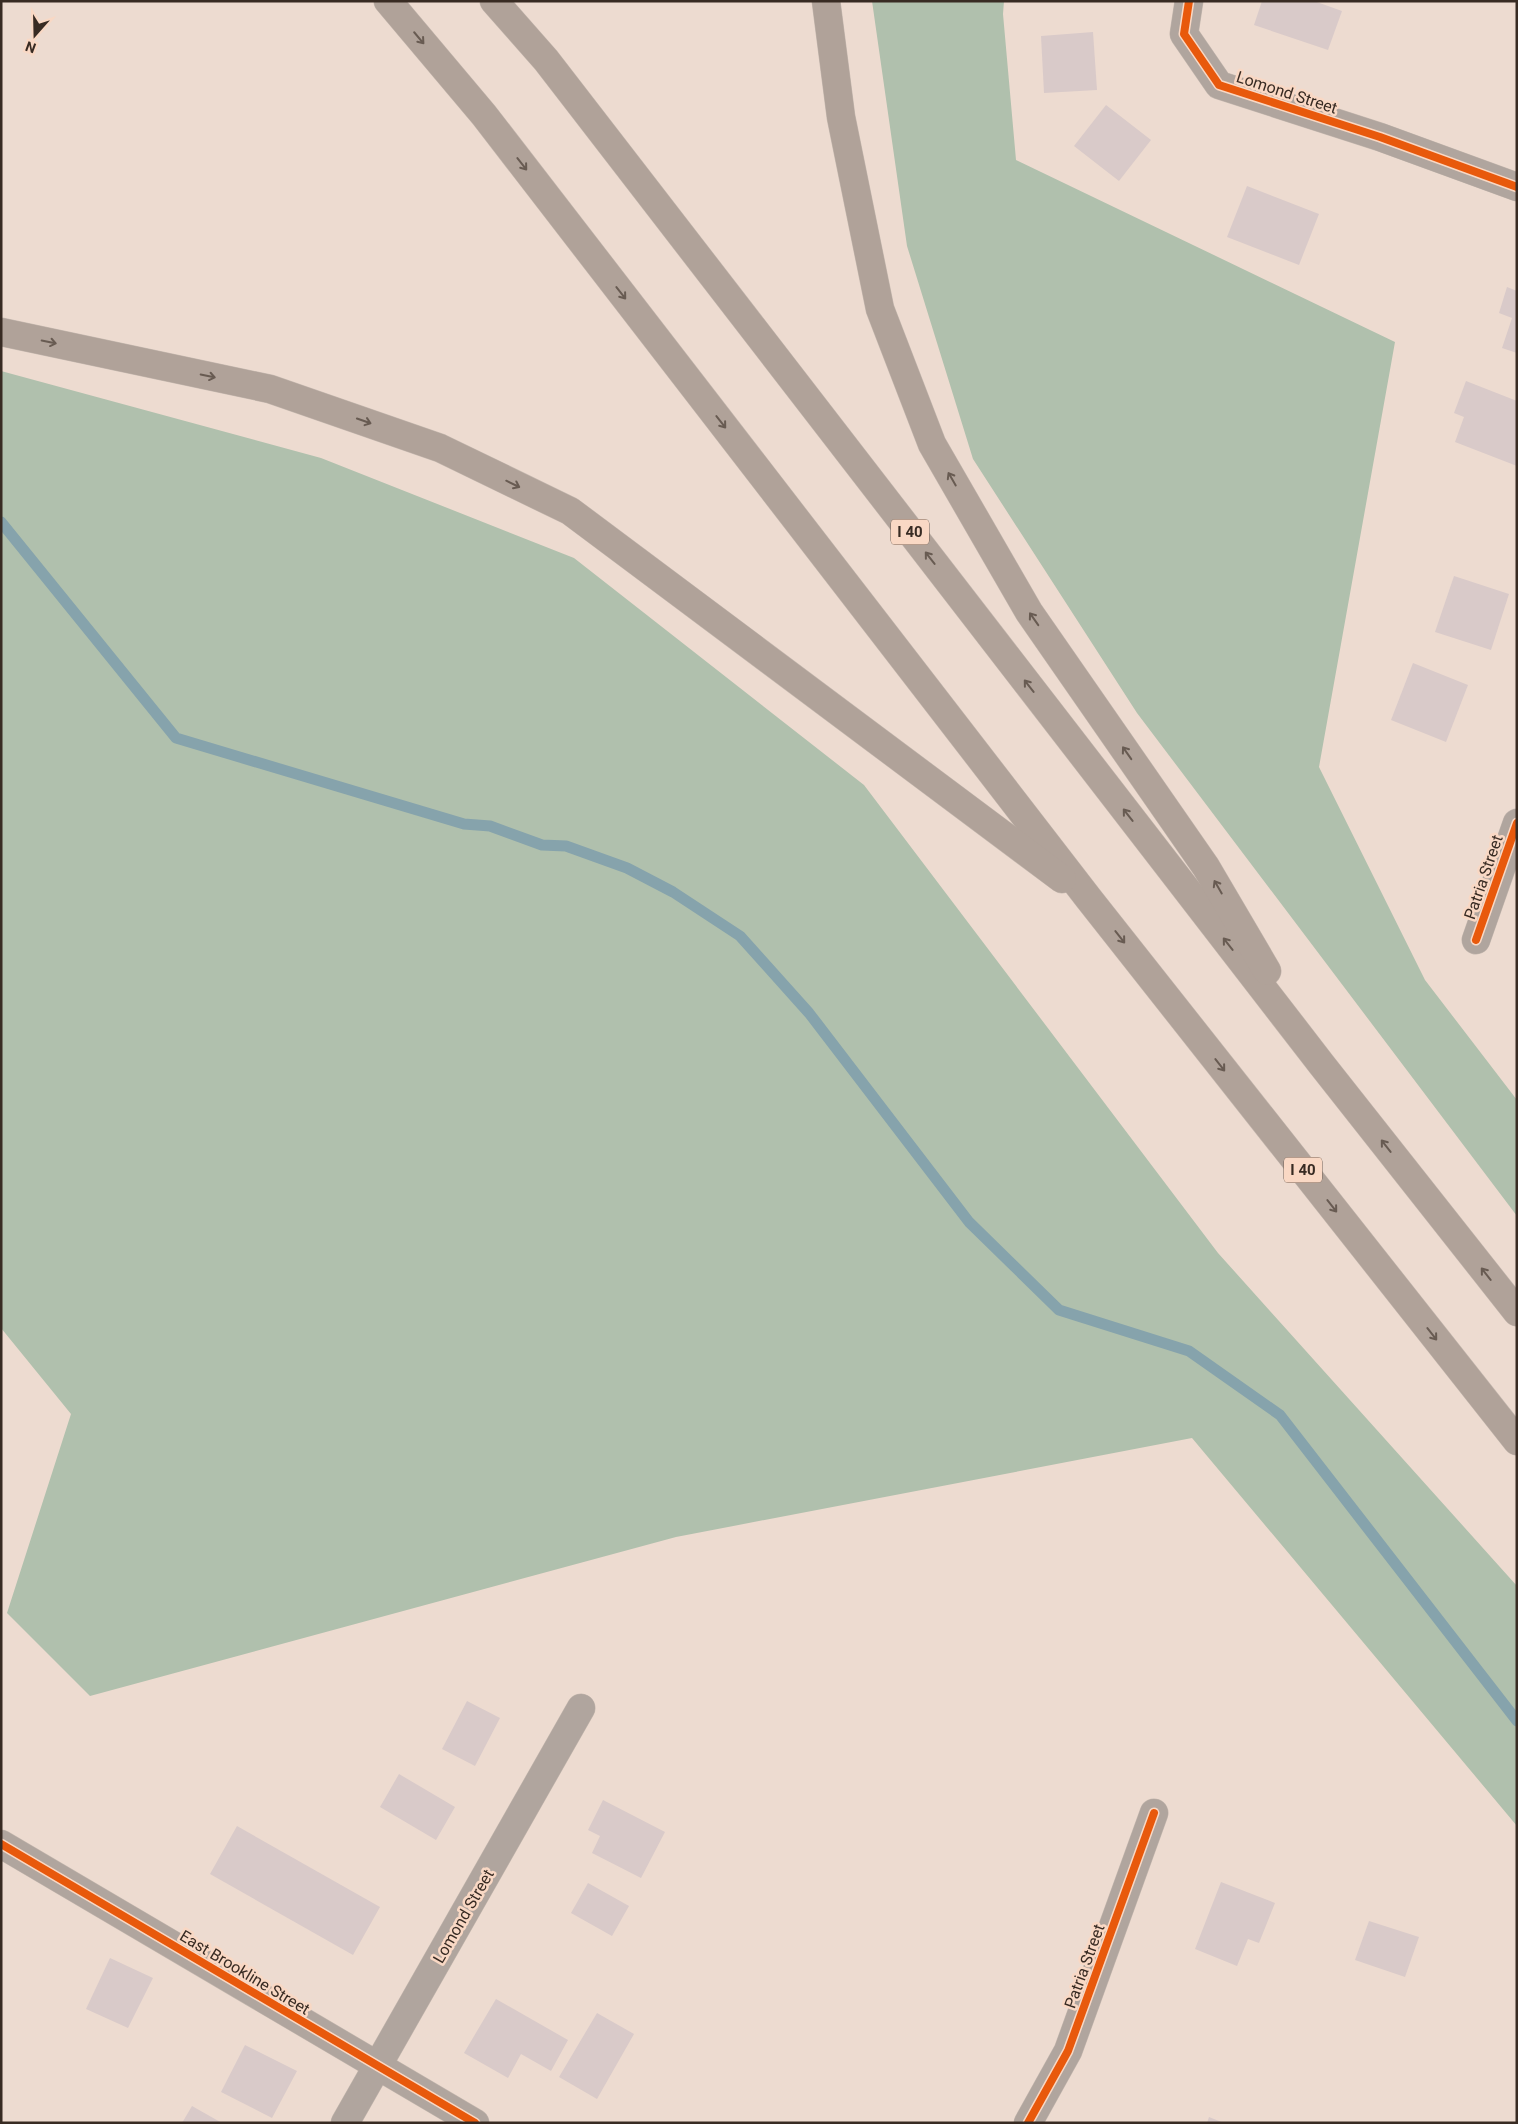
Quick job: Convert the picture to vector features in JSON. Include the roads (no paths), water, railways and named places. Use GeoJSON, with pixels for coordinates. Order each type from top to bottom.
{"type":"FeatureCollection","features":[{"type":"Feature","properties":{"kind":"highway","name":"I 40"},"geometry":{"type":"LineString","coordinates":[[388,1],[484,115],[1089,899],[1517,1441]]}},
{"type":"Feature","properties":{"kind":"highway","name":"I 40"},"geometry":{"type":"LineString","coordinates":[[494,1],[546,60],[1322,1066],[1517,1312]]}},
{"type":"Feature","properties":{"kind":"highway"},"geometry":{"type":"LineString","coordinates":[[826,1],[841,118],[880,309],[932,444],[1030,612],[1206,867],[1322,1066]]}},
{"type":"Feature","properties":{"kind":"highway"},"geometry":{"type":"LineString","coordinates":[[1,332],[270,389],[440,448],[570,511],[1089,899]]}},
{"type":"Feature","properties":{"kind":"street","name":"Lomond Street"},"geometry":{"type":"LineString","coordinates":[[1189,1],[1184,34],[1219,85],[1380,137],[1517,187]]}},
{"type":"Feature","properties":{"kind":"street","name":"Patria Street"},"geometry":{"type":"LineString","coordinates":[[1476,940],[1517,823]]}},
{"type":"Feature","properties":{"kind":"street","name":"Lomond Street"},"geometry":{"type":"LineString","coordinates":[[345,2123],[581,1708]]}},
{"type":"Feature","properties":{"kind":"street","name":"Patria Street"},"geometry":{"type":"LineString","coordinates":[[1028,2123],[1068,2051],[1154,1813]]}},
{"type":"Feature","properties":{"kind":"street","name":"East Brookline Street"},"geometry":{"type":"LineString","coordinates":[[1,1844],[475,2123]]}},
{"type":"Feature","properties":{"kind":"waterway"},"geometry":{"type":"LineString","coordinates":[[1,522],[176,738],[464,824],[490,826],[542,845],[566,846],[627,868],[673,892],[740,936],[809,1013],[969,1222],[1059,1310],[1189,1351],[1280,1415],[1517,1721]]}}]}
